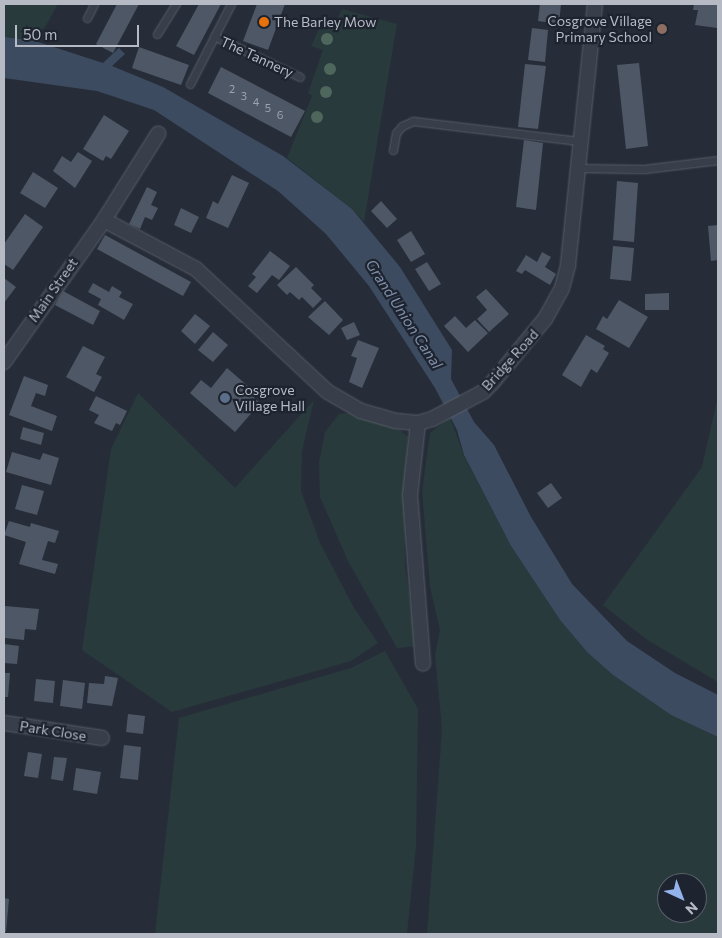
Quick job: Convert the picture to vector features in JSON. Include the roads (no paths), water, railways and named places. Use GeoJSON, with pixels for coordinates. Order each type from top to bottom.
{"type":"FeatureCollection","features":[{"type":"Feature","properties":{"kind":"street","name":"Bridge Road"},"geometry":{"type":"LineString","coordinates":[[425,421],[483,392],[545,319],[562,288],[568,265],[579,141],[595,4]]}},
{"type":"Feature","properties":{"kind":"street","name":"Main Street"},"geometry":{"type":"LineString","coordinates":[[4,362],[104,220],[158,134]]}},
{"type":"Feature","properties":{"kind":"street"},"geometry":{"type":"LineString","coordinates":[[104,220],[196,269],[328,392],[361,411],[396,421],[425,421],[410,495],[423,663]]}},
{"type":"Feature","properties":{"kind":"street","name":"Park Close"},"geometry":{"type":"LineString","coordinates":[[4,723],[102,738]]}},
{"type":"Feature","properties":{"kind":"lane"},"geometry":{"type":"LineString","coordinates":[[87,18],[94,4]]}},
{"type":"Feature","properties":{"kind":"lane"},"geometry":{"type":"LineString","coordinates":[[158,34],[176,4]]}},
{"type":"Feature","properties":{"kind":"lane"},"geometry":{"type":"LineString","coordinates":[[190,84],[231,4]]}},
{"type":"Feature","properties":{"kind":"lane","name":"The Tannery"},"geometry":{"type":"LineString","coordinates":[[214,36],[300,77]]}},
{"type":"Feature","properties":{"kind":"lane"},"geometry":{"type":"LineString","coordinates":[[393,150],[396,133],[402,126],[413,121],[579,141]]}},
{"type":"Feature","properties":{"kind":"lane"},"geometry":{"type":"LineString","coordinates":[[578,168],[644,168],[718,160]]}},
{"type":"Feature","properties":{"kind":"water","name":"Grand Union Canal"},"geometry":{"type":"Polygon","coordinates":[[[4,37],[35,41],[103,63],[119,48],[125,54],[112,66],[163,87],[283,156],[352,209],[400,267],[452,350],[451,379],[474,422],[494,445],[531,517],[572,584],[627,641],[675,673],[718,695],[718,737],[671,715],[613,675],[587,652],[560,620],[511,546],[464,455],[457,430],[435,388],[369,286],[326,234],[278,191],[154,110],[97,91],[4,78],[4,37]]]}},
{"type":"Feature","properties":{"kind":"place","name":"The Barley Mow"},"geometry":{"type":"Point","coordinates":[264,22]}},
{"type":"Feature","properties":{"kind":"place","name":"Cosgrove Village Primary School"},"geometry":{"type":"Point","coordinates":[662,29]}},
{"type":"Feature","properties":{"kind":"place","name":"Cosgrove Village Hall"},"geometry":{"type":"Point","coordinates":[225,398]}}]}
